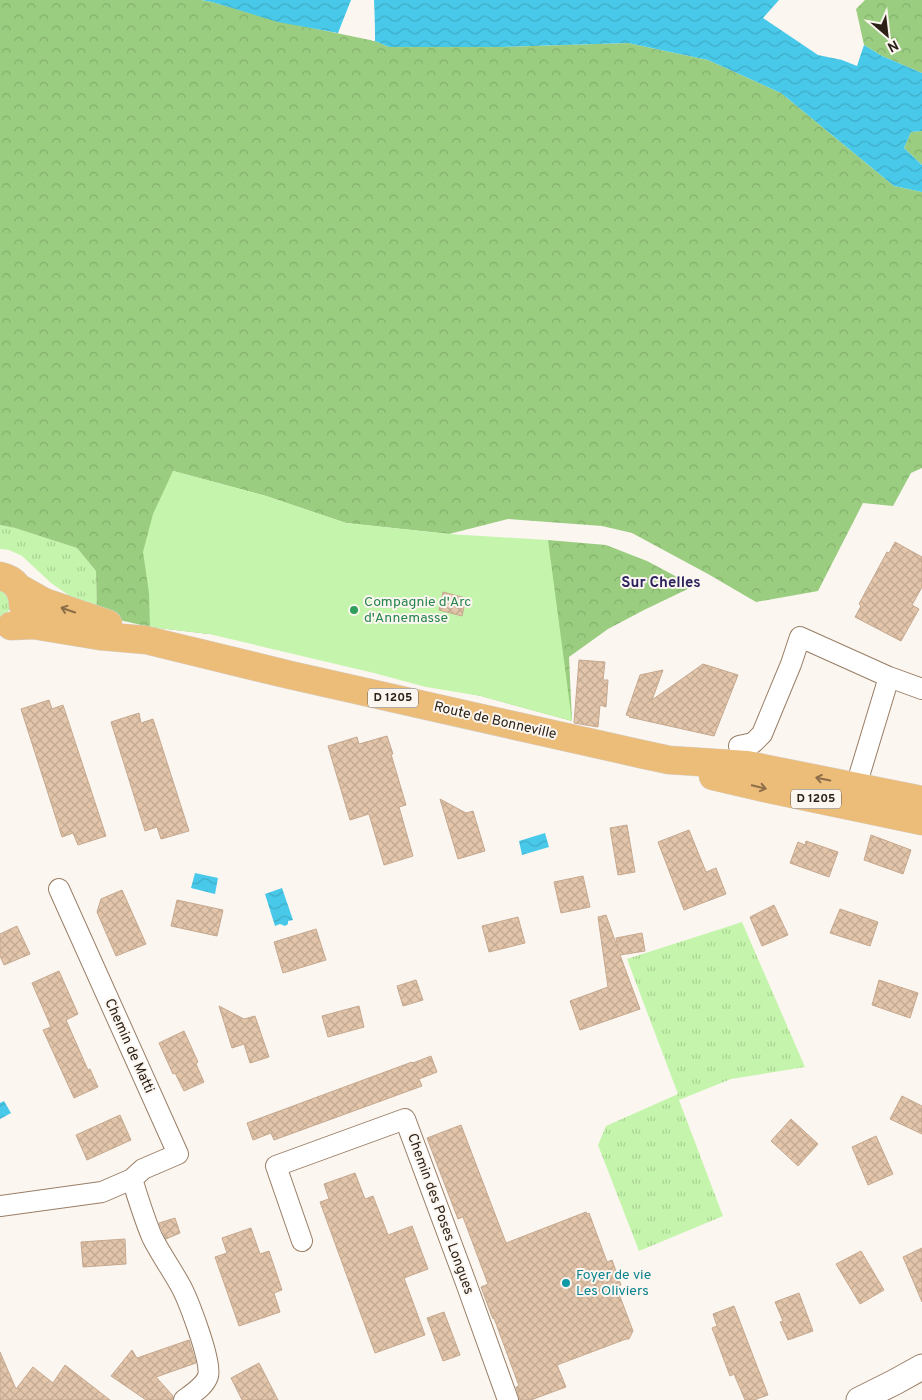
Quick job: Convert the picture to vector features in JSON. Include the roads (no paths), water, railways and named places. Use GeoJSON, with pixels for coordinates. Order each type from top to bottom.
{"type":"FeatureCollection","features":[{"type":"Feature","properties":{"kind":"main road"},"geometry":{"type":"LineString","coordinates":[[6,628],[18,619],[23,606],[22,597],[9,582]]}},
{"type":"Feature","properties":{"kind":"main road","name":"Route de Bonneville"},"geometry":{"type":"LineString","coordinates":[[9,582],[44,602],[115,626],[146,640]]}},
{"type":"Feature","properties":{"kind":"main road","name":"Route de Bonneville"},"geometry":{"type":"LineString","coordinates":[[6,628],[33,625],[100,636],[146,640],[290,675],[670,760],[711,775],[750,785],[922,821]]}},
{"type":"Feature","properties":{"kind":"main road","name":"Route de Bonneville"},"geometry":{"type":"LineString","coordinates":[[670,760],[747,765],[922,800]]}},
{"type":"Feature","properties":{"kind":"street"},"geometry":{"type":"LineString","coordinates":[[739,746],[753,743],[762,734],[800,637],[889,677],[922,689]]}},
{"type":"Feature","properties":{"kind":"street"},"geometry":{"type":"LineString","coordinates":[[856,786],[889,677]]}},
{"type":"Feature","properties":{"kind":"street","name":"Chemin de Matti"},"geometry":{"type":"LineString","coordinates":[[0,1206],[102,1192],[132,1179],[143,1170],[178,1154],[59,890]]}},
{"type":"Feature","properties":{"kind":"street","name":"Chemin des Poses Longues"},"geometry":{"type":"LineString","coordinates":[[302,1241],[276,1166],[405,1118],[508,1400]]}},
{"type":"Feature","properties":{"kind":"street"},"geometry":{"type":"LineString","coordinates":[[132,1179],[152,1235],[162,1256],[180,1284],[210,1368],[208,1377],[203,1384],[184,1400]]}},
{"type":"Feature","properties":{"kind":"street"},"geometry":{"type":"LineString","coordinates":[[858,1400],[922,1367]]}},
{"type":"Feature","properties":{"kind":"water"},"geometry":{"type":"Polygon","coordinates":[[[201,0],[351,0],[338,33],[278,22],[201,0]]]}},
{"type":"Feature","properties":{"kind":"water"},"geometry":{"type":"Polygon","coordinates":[[[374,0],[779,0],[763,18],[818,55],[842,60],[857,66],[864,45],[882,56],[922,73],[922,131],[911,132],[904,148],[922,165],[922,192],[894,186],[781,93],[708,60],[628,43],[501,47],[389,47],[375,41],[374,0]]]}},
{"type":"Feature","properties":{"kind":"water"},"geometry":{"type":"Polygon","coordinates":[[[545,833],[549,847],[522,855],[519,841],[545,833]]]}},
{"type":"Feature","properties":{"kind":"water"},"geometry":{"type":"Polygon","coordinates":[[[195,873],[218,878],[215,894],[191,888],[195,873]]]}},
{"type":"Feature","properties":{"kind":"water"},"geometry":{"type":"Polygon","coordinates":[[[282,888],[293,920],[288,921],[288,924],[285,926],[280,924],[275,926],[265,894],[282,888]]]}},
{"type":"Feature","properties":{"kind":"water"},"geometry":{"type":"Polygon","coordinates":[[[4,1101],[11,1113],[0,1119],[0,1103],[4,1101]]]}},
{"type":"Feature","properties":{"kind":"place","name":"Compagnie d'Arc d'Annemasse"},"geometry":{"type":"Point","coordinates":[354,610]}},
{"type":"Feature","properties":{"kind":"place","name":"Foyer de vie Les Oliviers"},"geometry":{"type":"Point","coordinates":[566,1283]}},
{"type":"Feature","properties":{"kind":"district","name":"Sur Chelles"},"geometry":{"type":"Point","coordinates":[661,583]}}]}
